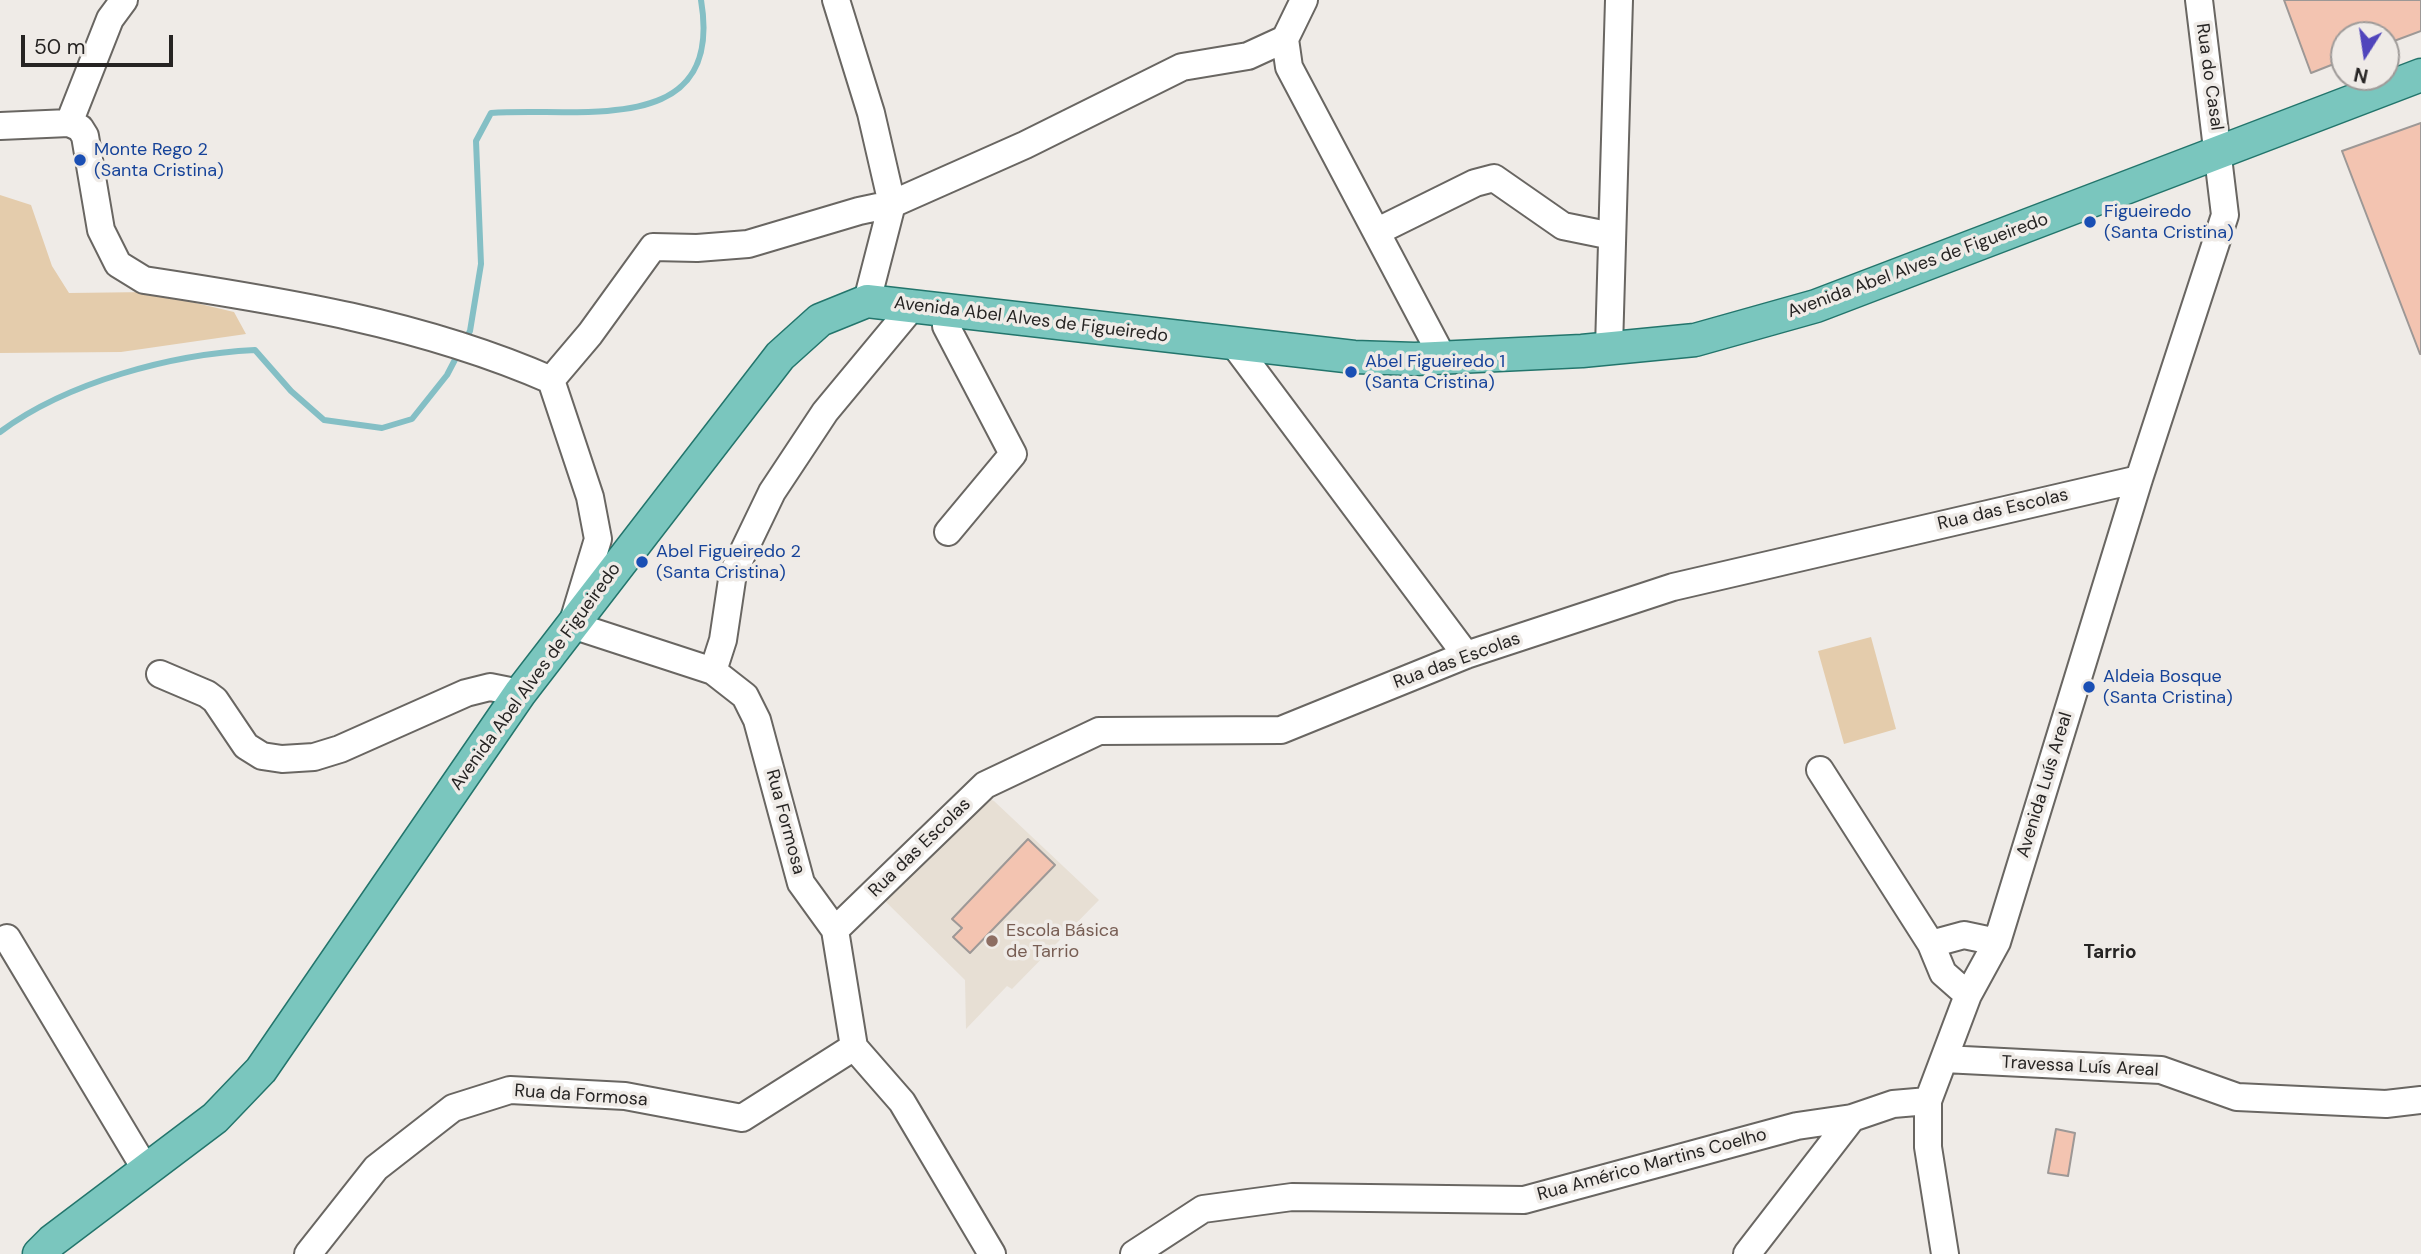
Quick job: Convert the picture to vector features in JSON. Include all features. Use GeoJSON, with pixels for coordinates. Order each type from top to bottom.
{"type":"FeatureCollection","features":[{"type":"Feature","properties":{"kind":"main road","name":"Avenida Abel Alves de Figueiredo"},"geometry":{"type":"LineString","coordinates":[[39,1254],[52,1241],[215,1118],[261,1070],[520,693],[780,356],[820,320],[867,301],[1354,357],[1443,358],[1695,340],[1816,306],[2421,75]]}},
{"type":"Feature","properties":{"kind":"street"},"geometry":{"type":"LineString","coordinates":[[69,123],[110,19],[124,0]]}},
{"type":"Feature","properties":{"kind":"street"},"geometry":{"type":"LineString","coordinates":[[836,0],[871,113],[892,204],[867,301]]}},
{"type":"Feature","properties":{"kind":"street"},"geometry":{"type":"LineString","coordinates":[[1304,0],[1285,39],[1289,67],[1443,358]]}},
{"type":"Feature","properties":{"kind":"street"},"geometry":{"type":"LineString","coordinates":[[1609,348],[1619,0]]}},
{"type":"Feature","properties":{"kind":"street","name":"Rua do Casal"},"geometry":{"type":"LineString","coordinates":[[2199,0],[2219,154]]}},
{"type":"Feature","properties":{"kind":"street"},"geometry":{"type":"LineString","coordinates":[[551,380],[590,334],[653,247],[697,248],[748,244],[892,204],[1025,145],[1182,67],[1248,56],[1285,39]]}},
{"type":"Feature","properties":{"kind":"street"},"geometry":{"type":"LineString","coordinates":[[0,127],[69,123],[80,128],[85,136],[101,230],[118,264],[144,280],[355,315],[551,380]]}},
{"type":"Feature","properties":{"kind":"street","name":"Avenida Luís Areal"},"geometry":{"type":"LineString","coordinates":[[1945,1254],[1928,1147],[1928,1101],[1968,995],[1997,942],[2139,478],[2225,215],[2219,154]]}},
{"type":"Feature","properties":{"kind":"street"},"geometry":{"type":"LineString","coordinates":[[1378,231],[1475,183],[1494,178],[1563,226],[1612,236]]}},
{"type":"Feature","properties":{"kind":"street"},"geometry":{"type":"LineString","coordinates":[[713,671],[723,640],[733,573],[772,492],[825,412],[913,306]]}},
{"type":"Feature","properties":{"kind":"street"},"geometry":{"type":"LineString","coordinates":[[948,309],[946,326],[1013,454],[948,533]]}},
{"type":"Feature","properties":{"kind":"street"},"geometry":{"type":"LineString","coordinates":[[1233,344],[1466,655]]}},
{"type":"Feature","properties":{"kind":"street"},"geometry":{"type":"LineString","coordinates":[[551,380],[590,497],[598,539],[572,625]]}},
{"type":"Feature","properties":{"kind":"street","name":"Rua das Escolas"},"geometry":{"type":"LineString","coordinates":[[835,930],[985,785],[1099,731],[1281,730],[1466,655],[1674,587],[2139,478]]}},
{"type":"Feature","properties":{"kind":"street","name":"Rua Formosa"},"geometry":{"type":"LineString","coordinates":[[572,625],[713,671],[745,696],[757,720],[801,883],[835,930],[854,1047]]}},
{"type":"Feature","properties":{"kind":"street"},"geometry":{"type":"LineString","coordinates":[[160,674],[207,694],[215,700],[246,746],[262,755],[282,759],[314,757],[340,749],[466,693],[490,687],[520,693]]}},
{"type":"Feature","properties":{"kind":"street"},"geometry":{"type":"LineString","coordinates":[[1821,771],[1931,944],[1943,973],[1968,995]]}},
{"type":"Feature","properties":{"kind":"street"},"geometry":{"type":"LineString","coordinates":[[1931,944],[1964,935],[1997,942]]}},
{"type":"Feature","properties":{"kind":"street"},"geometry":{"type":"LineString","coordinates":[[7,937],[146,1170]]}},
{"type":"Feature","properties":{"kind":"street"},"geometry":{"type":"LineString","coordinates":[[854,1047],[902,1102],[992,1254]]}},
{"type":"Feature","properties":{"kind":"street","name":"Rua da Formosa"},"geometry":{"type":"LineString","coordinates":[[308,1254],[376,1168],[453,1108],[510,1090],[625,1096],[742,1118],[854,1047]]}},
{"type":"Feature","properties":{"kind":"street","name":"Travessa Luís Areal"},"geometry":{"type":"LineString","coordinates":[[1944,1059],[2161,1070],[2237,1097],[2386,1104],[2421,1100]]}},
{"type":"Feature","properties":{"kind":"street","name":"Rua Américo Martins Coelho"},"geometry":{"type":"LineString","coordinates":[[1134,1254],[1203,1209],[1292,1197],[1524,1199],[1797,1126],[1852,1118],[1893,1104],[1928,1101]]}},
{"type":"Feature","properties":{"kind":"street"},"geometry":{"type":"LineString","coordinates":[[1747,1254],[1852,1118]]}},
{"type":"Feature","properties":{"kind":"shaded area"},"geometry":{"type":"Polygon","coordinates":[[[0,195],[31,205],[52,266],[69,293],[149,292],[234,312],[246,334],[121,352],[0,353],[0,195]]]}},
{"type":"Feature","properties":{"kind":"shaded area"},"geometry":{"type":"Polygon","coordinates":[[[1871,637],[1896,729],[1844,744],[1818,651],[1871,637]]]}},
{"type":"Feature","properties":{"kind":"shaded area","name":"Escola Básica de Tarrio"},"geometry":{"type":"Polygon","coordinates":[[[987,798],[994,801],[1099,900],[1012,989],[1007,986],[966,1029],[965,980],[885,901],[987,798]]]}},
{"type":"Feature","properties":{"kind":"building"},"geometry":{"type":"Polygon","coordinates":[[[2284,0],[2421,0],[2421,31],[2400,39],[2400,21],[2330,21],[2330,66],[2311,73],[2284,0]]]}},
{"type":"Feature","properties":{"kind":"building"},"geometry":{"type":"Polygon","coordinates":[[[2421,123],[2421,354],[2420,354],[2342,151],[2421,123]]]}},
{"type":"Feature","properties":{"kind":"building"},"geometry":{"type":"Polygon","coordinates":[[[1028,839],[1055,865],[970,953],[953,937],[962,928],[952,919],[1028,839]]]}},
{"type":"Feature","properties":{"kind":"building"},"geometry":{"type":"Polygon","coordinates":[[[2056,1129],[2075,1133],[2068,1176],[2048,1173],[2056,1129]]]}},
{"type":"Feature","properties":{"kind":"waterway"},"geometry":{"type":"LineString","coordinates":[[464,342],[470,331],[481,264],[476,141],[491,113],[602,111],[637,107],[668,96],[690,76],[702,45],[701,0]]}},
{"type":"Feature","properties":{"kind":"waterway"},"geometry":{"type":"LineString","coordinates":[[0,432],[56,399],[122,374],[190,357],[255,350],[291,391],[324,420],[382,428],[412,419],[447,375],[459,352]]}},
{"type":"Feature","properties":{"kind":"place","name":"Monte Rego 2 (Santa Cristina)"},"geometry":{"type":"Point","coordinates":[80,160]}},
{"type":"Feature","properties":{"kind":"place","name":"Figueiredo (Santa Cristina)"},"geometry":{"type":"Point","coordinates":[2090,222]}},
{"type":"Feature","properties":{"kind":"place","name":"Abel Figueiredo 1 (Santa Cristina)"},"geometry":{"type":"Point","coordinates":[1351,372]}},
{"type":"Feature","properties":{"kind":"place","name":"Abel Figueiredo 2 (Santa Cristina)"},"geometry":{"type":"Point","coordinates":[642,562]}},
{"type":"Feature","properties":{"kind":"place","name":"Aldeia Bosque (Santa Cristina)"},"geometry":{"type":"Point","coordinates":[2089,687]}},
{"type":"Feature","properties":{"kind":"place","name":"Escola Básica de Tarrio"},"geometry":{"type":"Point","coordinates":[992,941]}},
{"type":"Feature","properties":{"kind":"district","name":"Tarrio"},"geometry":{"type":"Point","coordinates":[2110,953]}}]}
